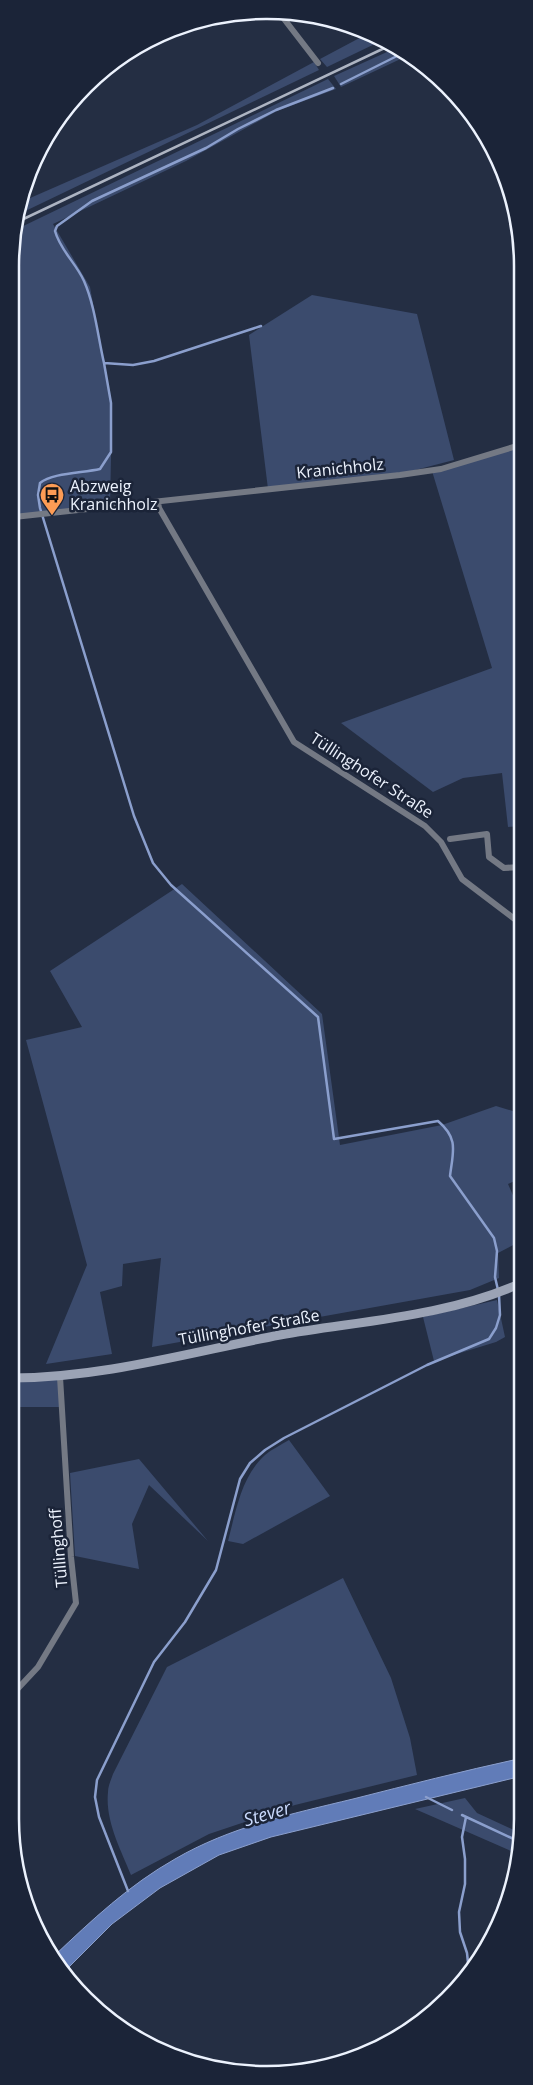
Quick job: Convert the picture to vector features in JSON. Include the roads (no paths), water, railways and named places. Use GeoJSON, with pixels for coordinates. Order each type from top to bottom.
{"type":"FeatureCollection","features":[{"type":"Feature","properties":{"kind":"main road","name":"Tüllinghofer Straße"},"geometry":{"type":"LineString","coordinates":[[19,1378],[60,1377],[282,1335],[451,1306],[491,1295],[514,1286]]}},
{"type":"Feature","properties":{"kind":"street"},"geometry":{"type":"LineString","coordinates":[[284,19],[318,63]]}},
{"type":"Feature","properties":{"kind":"street","name":"Kranichholz"},"geometry":{"type":"LineString","coordinates":[[19,516],[409,474],[442,469],[514,447]]}},
{"type":"Feature","properties":{"kind":"street","name":"Tüllinghofer Straße"},"geometry":{"type":"LineString","coordinates":[[158,502],[294,742],[425,826],[441,842],[462,879],[514,918]]}},
{"type":"Feature","properties":{"kind":"street"},"geometry":{"type":"LineString","coordinates":[[450,839],[487,834],[489,857],[504,868],[514,867]]}},
{"type":"Feature","properties":{"kind":"street","name":"Tüllinghoff"},"geometry":{"type":"LineString","coordinates":[[19,1687],[38,1667],[76,1603],[71,1557],[60,1377]]}},
{"type":"Feature","properties":{"kind":"waterway"},"geometry":{"type":"LineString","coordinates":[[341,84],[397,56]]}},
{"type":"Feature","properties":{"kind":"waterway"},"geometry":{"type":"LineString","coordinates":[[104,363],[94,311],[88,291],[81,274],[57,238],[55,231],[57,226],[92,201],[206,148],[276,110],[333,88]]}},
{"type":"Feature","properties":{"kind":"waterway"},"geometry":{"type":"LineString","coordinates":[[261,326],[154,361],[133,365],[104,363],[111,403],[111,452],[100,469],[60,475],[40,483],[38,495],[40,508],[134,816],[153,863],[171,885],[318,1017],[334,1139],[438,1121],[445,1128],[452,1140],[453,1146],[450,1176],[494,1238],[497,1251],[495,1277],[498,1290]]}},
{"type":"Feature","properties":{"kind":"waterway"},"geometry":{"type":"LineString","coordinates":[[128,1891],[99,1817],[95,1797],[97,1780],[154,1662],[185,1622],[216,1570],[240,1479],[250,1463],[265,1450],[284,1438],[427,1365],[489,1339],[496,1328],[500,1315],[499,1295]]}},
{"type":"Feature","properties":{"kind":"waterway"},"geometry":{"type":"LineString","coordinates":[[426,1797],[452,1810]]}},
{"type":"Feature","properties":{"kind":"waterway"},"geometry":{"type":"LineString","coordinates":[[462,1815],[514,1839]]}},
{"type":"Feature","properties":{"kind":"waterway"},"geometry":{"type":"LineString","coordinates":[[466,1817],[462,1837],[465,1859],[465,1884],[459,1912],[460,1932],[468,1962]]}},
{"type":"Feature","properties":{"kind":"railway"},"geometry":{"type":"LineString","coordinates":[[24,219],[384,48]]}},
{"type":"Feature","properties":{"kind":"place","name":"Abzweig Kranichholz"},"geometry":{"type":"Point","coordinates":[52,516]}},
{"type":"Feature","properties":{"kind":"water label","name":"Stever"},"geometry":{"type":"Point","coordinates":[267,1813]}}]}
